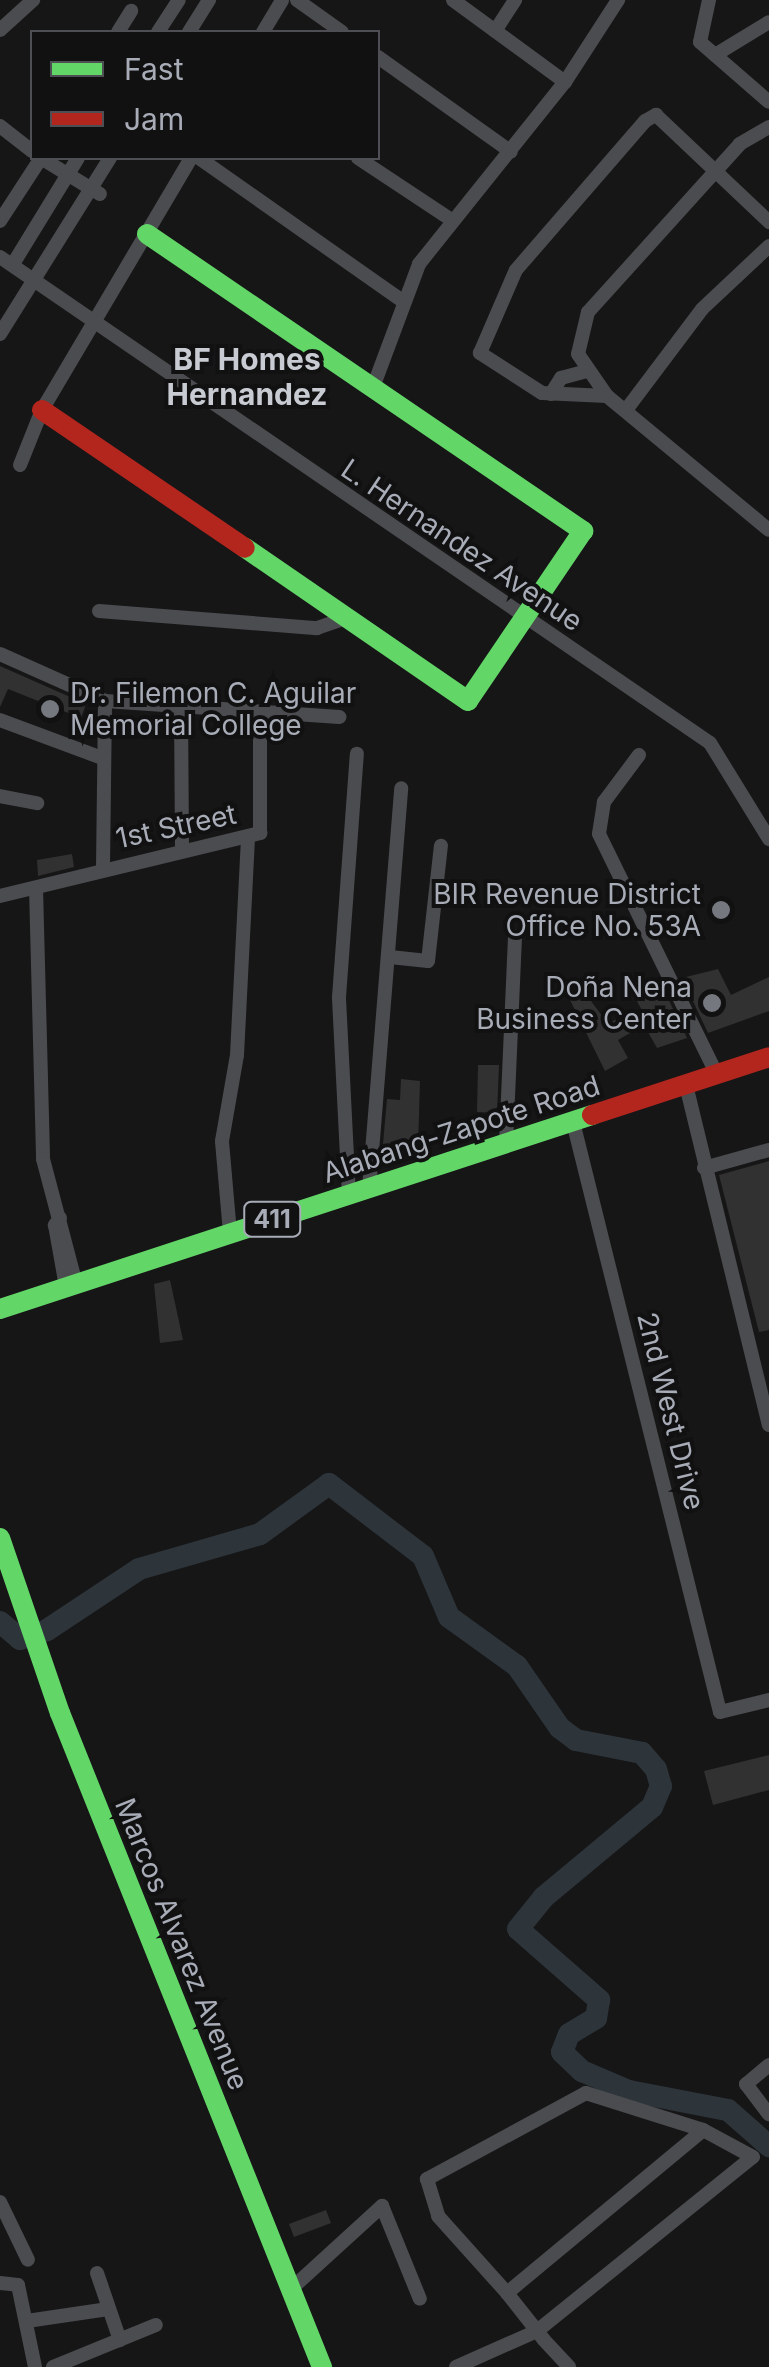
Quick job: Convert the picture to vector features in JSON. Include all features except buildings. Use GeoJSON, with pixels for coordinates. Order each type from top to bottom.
{"type":"FeatureCollection","features":[{"type":"Feature","properties":{"kind":"main road"},"geometry":{"type":"LineString","coordinates":[[42,410],[468,701],[583,531],[147,234]]}},
{"type":"Feature","properties":{"kind":"main road","name":"Alabang-Zapote Road"},"geometry":{"type":"LineString","coordinates":[[0,1309],[769,1057]]}},
{"type":"Feature","properties":{"kind":"main road","name":"Marcos Alvarez Avenue"},"geometry":{"type":"LineString","coordinates":[[0,1538],[33,1636],[322,2367]]}},
{"type":"Feature","properties":{"kind":"street"},"geometry":{"type":"LineString","coordinates":[[0,30],[33,0]]}},
{"type":"Feature","properties":{"kind":"street"},"geometry":{"type":"LineString","coordinates":[[159,30],[179,0]]}},
{"type":"Feature","properties":{"kind":"street"},"geometry":{"type":"LineString","coordinates":[[189,30],[209,0]]}},
{"type":"Feature","properties":{"kind":"street"},"geometry":{"type":"LineString","coordinates":[[264,30],[282,0]]}},
{"type":"Feature","properties":{"kind":"street"},"geometry":{"type":"LineString","coordinates":[[296,0],[339,30]]}},
{"type":"Feature","properties":{"kind":"street"},"geometry":{"type":"LineString","coordinates":[[453,0],[566,82]]}},
{"type":"Feature","properties":{"kind":"street"},"geometry":{"type":"LineString","coordinates":[[495,32],[515,0]]}},
{"type":"Feature","properties":{"kind":"street"},"geometry":{"type":"LineString","coordinates":[[372,390],[404,302],[450,219],[511,152],[566,82],[618,0]]}},
{"type":"Feature","properties":{"kind":"street"},"geometry":{"type":"LineString","coordinates":[[709,0],[700,42],[769,102]]}},
{"type":"Feature","properties":{"kind":"street"},"geometry":{"type":"LineString","coordinates":[[119,30],[132,11]]}},
{"type":"Feature","properties":{"kind":"street"},"geometry":{"type":"LineString","coordinates":[[716,54],[769,22]]}},
{"type":"Feature","properties":{"kind":"street"},"geometry":{"type":"LineString","coordinates":[[380,59],[511,152]]}},
{"type":"Feature","properties":{"kind":"street"},"geometry":{"type":"LineString","coordinates":[[607,396],[551,394],[476,355],[516,270],[646,122],[656,115],[712,175],[769,222]]}},
{"type":"Feature","properties":{"kind":"street"},"geometry":{"type":"LineString","coordinates":[[0,126],[30,149]]}},
{"type":"Feature","properties":{"kind":"street"},"geometry":{"type":"LineString","coordinates":[[769,127],[712,175],[588,312],[578,354],[584,372],[607,396],[769,530]]}},
{"type":"Feature","properties":{"kind":"street"},"geometry":{"type":"LineString","coordinates":[[0,221],[40,160]]}},
{"type":"Feature","properties":{"kind":"street"},"geometry":{"type":"LineString","coordinates":[[44,160],[95,192]]}},
{"type":"Feature","properties":{"kind":"street"},"geometry":{"type":"LineString","coordinates":[[5,264],[77,160]]}},
{"type":"Feature","properties":{"kind":"street"},"geometry":{"type":"LineString","coordinates":[[0,334],[95,192],[109,160]]}},
{"type":"Feature","properties":{"kind":"street"},"geometry":{"type":"LineString","coordinates":[[20,465],[42,410],[189,160]]}},
{"type":"Feature","properties":{"kind":"street"},"geometry":{"type":"LineString","coordinates":[[202,160],[404,302]]}},
{"type":"Feature","properties":{"kind":"street"},"geometry":{"type":"LineString","coordinates":[[361,160],[450,219]]}},
{"type":"Feature","properties":{"kind":"street"},"geometry":{"type":"LineString","coordinates":[[626,410],[702,309],[769,246]]}},
{"type":"Feature","properties":{"kind":"street","name":"L. Hernandez Avenue"},"geometry":{"type":"LineString","coordinates":[[5,264],[34,280],[710,743],[769,839]]}},
{"type":"Feature","properties":{"kind":"street"},"geometry":{"type":"LineString","coordinates":[[551,394],[562,378],[584,372]]}},
{"type":"Feature","properties":{"kind":"street"},"geometry":{"type":"LineString","coordinates":[[99,610],[317,628],[344,619]]}},
{"type":"Feature","properties":{"kind":"street"},"geometry":{"type":"LineString","coordinates":[[0,654],[105,701],[181,704],[260,715],[339,716]]}},
{"type":"Feature","properties":{"kind":"street"},"geometry":{"type":"LineString","coordinates":[[103,868],[105,701]]}},
{"type":"Feature","properties":{"kind":"street"},"geometry":{"type":"LineString","coordinates":[[181,704],[182,848]]}},
{"type":"Feature","properties":{"kind":"street"},"geometry":{"type":"LineString","coordinates":[[230,1233],[222,1141],[236,1054],[260,715]]}},
{"type":"Feature","properties":{"kind":"street"},"geometry":{"type":"LineString","coordinates":[[0,720],[102,758]]}},
{"type":"Feature","properties":{"kind":"street"},"geometry":{"type":"LineString","coordinates":[[358,754],[339,996],[359,1192]]}},
{"type":"Feature","properties":{"kind":"street"},"geometry":{"type":"LineString","coordinates":[[638,755],[604,802],[598,834],[717,1075]]}},
{"type":"Feature","properties":{"kind":"street"},"geometry":{"type":"LineString","coordinates":[[359,1192],[390,957],[401,788]]}},
{"type":"Feature","properties":{"kind":"street"},"geometry":{"type":"LineString","coordinates":[[0,796],[37,803]]}},
{"type":"Feature","properties":{"kind":"street","name":"1st Street"},"geometry":{"type":"LineString","coordinates":[[0,896],[182,848],[254,834]]}},
{"type":"Feature","properties":{"kind":"street"},"geometry":{"type":"LineString","coordinates":[[390,957],[428,961],[440,846]]}},
{"type":"Feature","properties":{"kind":"street"},"geometry":{"type":"LineString","coordinates":[[36,888],[42,1159],[60,1218],[71,1286]]}},
{"type":"Feature","properties":{"kind":"street"},"geometry":{"type":"LineString","coordinates":[[506,1143],[515,936]]}},
{"type":"Feature","properties":{"kind":"street"},"geometry":{"type":"LineString","coordinates":[[686,1085],[769,1425]]}},
{"type":"Feature","properties":{"kind":"street","name":"2nd West Drive"},"geometry":{"type":"LineString","coordinates":[[573,1122],[720,1712],[769,1700]]}},
{"type":"Feature","properties":{"kind":"street"},"geometry":{"type":"LineString","coordinates":[[704,1168],[769,1150]]}},
{"type":"Feature","properties":{"kind":"street"},"geometry":{"type":"LineString","coordinates":[[762,2067],[750,2094],[769,2114]]}},
{"type":"Feature","properties":{"kind":"street"},"geometry":{"type":"LineString","coordinates":[[456,2367],[537,2331],[752,2158],[703,2130],[586,2093],[428,2179],[438,2216],[507,2293],[537,2331],[569,2367]]}},
{"type":"Feature","properties":{"kind":"street"},"geometry":{"type":"LineString","coordinates":[[507,2293],[703,2130]]}},
{"type":"Feature","properties":{"kind":"street"},"geometry":{"type":"LineString","coordinates":[[290,2290],[382,2206],[420,2299]]}},
{"type":"Feature","properties":{"kind":"street"},"geometry":{"type":"LineString","coordinates":[[1,2207],[28,2260]]}},
{"type":"Feature","properties":{"kind":"street"},"geometry":{"type":"LineString","coordinates":[[97,2273],[120,2340]]}},
{"type":"Feature","properties":{"kind":"street"},"geometry":{"type":"LineString","coordinates":[[7,2282],[26,2321],[35,2367]]}},
{"type":"Feature","properties":{"kind":"street"},"geometry":{"type":"LineString","coordinates":[[26,2321],[108,2309]]}},
{"type":"Feature","properties":{"kind":"street"},"geometry":{"type":"LineString","coordinates":[[52,2367],[156,2326]]}},
{"type":"Feature","properties":{"kind":"waterway"},"geometry":{"type":"LineString","coordinates":[[0,1622],[20,1639],[47,1630],[139,1569],[260,1534],[329,1484],[423,1556],[449,1617],[517,1666],[560,1728],[576,1740],[642,1753],[656,1769],[661,1786],[652,1807],[544,1897],[518,1929],[599,2000],[596,2018],[569,2034],[562,2052],[582,2071],[629,2091],[728,2110],[769,2146]]}},
{"type":"Feature","properties":{"kind":"traffic: fast"},"geometry":{"type":"LineString","coordinates":[[147,234],[583,531],[468,701],[245,548]]}},
{"type":"Feature","properties":{"kind":"traffic: fast"},"geometry":{"type":"LineString","coordinates":[[0,1309],[592,1115]]}},
{"type":"Feature","properties":{"kind":"traffic: fast"},"geometry":{"type":"LineString","coordinates":[[0,1538],[60,1713],[322,2367]]}},
{"type":"Feature","properties":{"kind":"traffic: jam"},"geometry":{"type":"LineString","coordinates":[[42,410],[245,548]]}},
{"type":"Feature","properties":{"kind":"traffic: jam"},"geometry":{"type":"LineString","coordinates":[[592,1115],[769,1057]]}},
{"type":"Feature","properties":{"kind":"place","name":"Dr. Filemon C. Aguilar Memorial College"},"geometry":{"type":"Point","coordinates":[50,709]}},
{"type":"Feature","properties":{"kind":"place","name":"BIR Revenue District Office No. 53A"},"geometry":{"type":"Point","coordinates":[721,910]}},
{"type":"Feature","properties":{"kind":"place","name":"Doña Nena Business Center"},"geometry":{"type":"Point","coordinates":[712,1003]}},
{"type":"Feature","properties":{"kind":"district","name":"BF Homes Hernandez"},"geometry":{"type":"Point","coordinates":[247,376]}}]}
